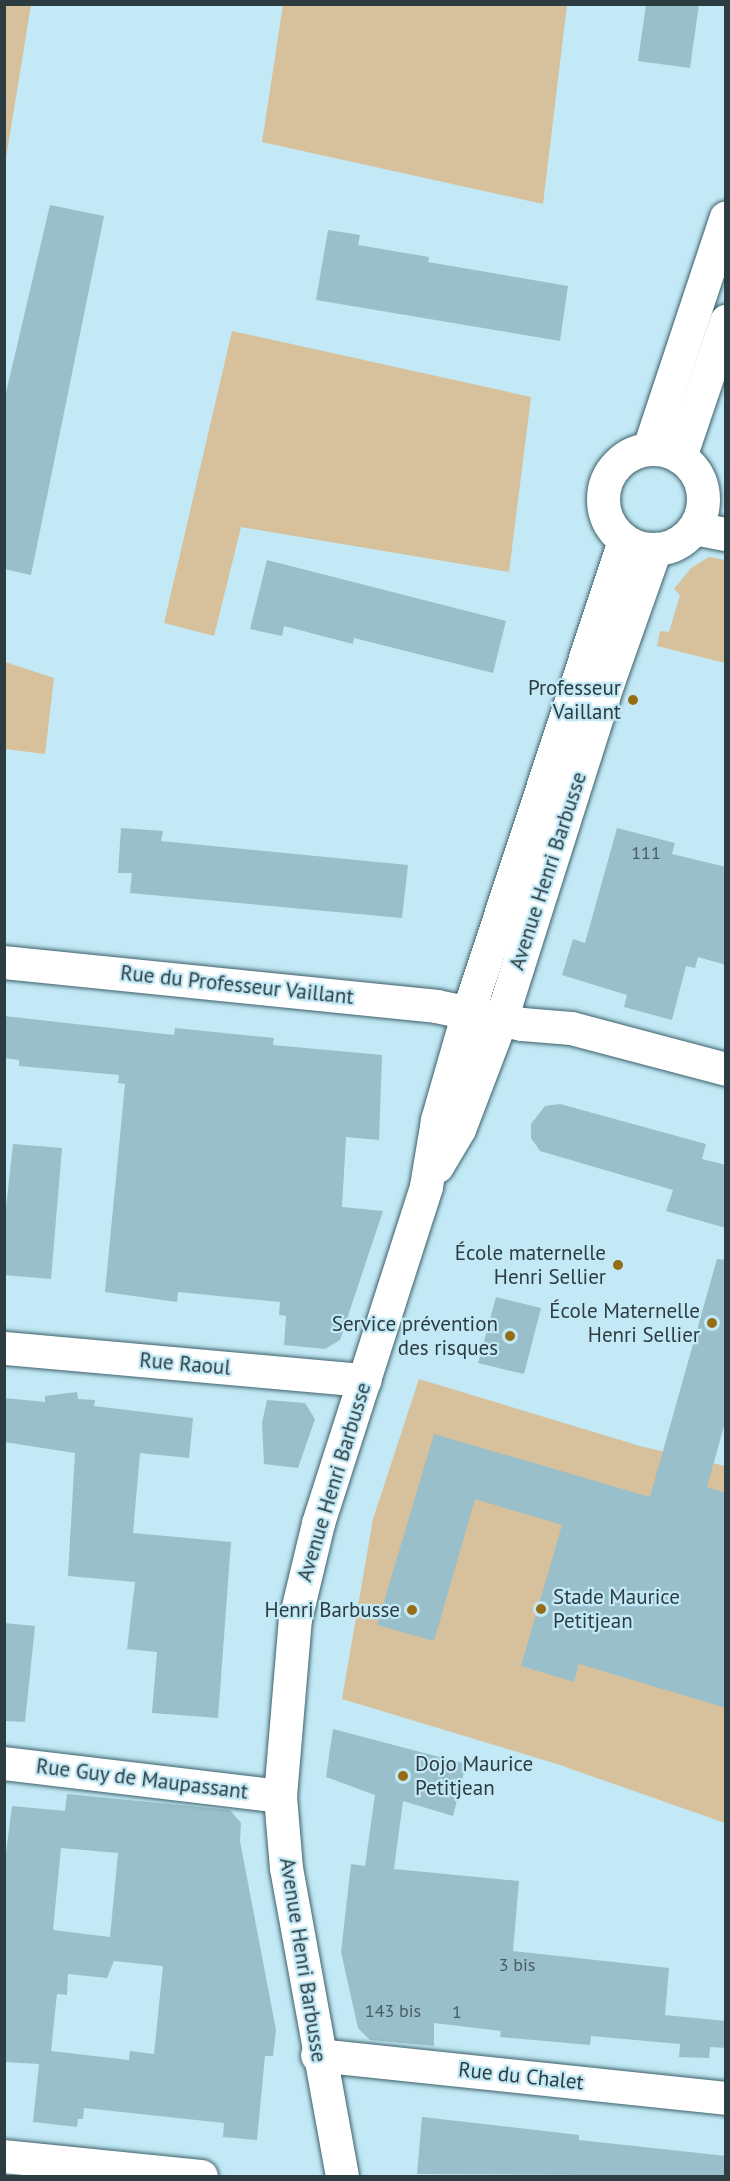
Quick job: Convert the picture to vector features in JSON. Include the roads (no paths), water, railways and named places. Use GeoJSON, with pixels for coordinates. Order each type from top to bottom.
{"type":"FeatureCollection","features":[{"type":"Feature","properties":{"kind":"street"},"geometry":{"type":"LineString","coordinates":[[649,448],[726,217]]}},
{"type":"Feature","properties":{"kind":"street"},"geometry":{"type":"LineString","coordinates":[[680,457],[726,321]]}},
{"type":"Feature","properties":{"kind":"street"},"geometry":{"type":"LineString","coordinates":[[649,448],[680,457],[714,490],[702,508],[694,528],[677,543],[656,549],[624,540],[608,522],[602,498],[609,474],[626,456],[649,448]]}},
{"type":"Feature","properties":{"kind":"street"},"geometry":{"type":"LineString","coordinates":[[694,528],[726,534]]}},
{"type":"Feature","properties":{"kind":"street","name":"Avenue Henri Barbusse"},"geometry":{"type":"LineString","coordinates":[[342,2176],[295,1933],[280,1796],[295,1619],[318,1523],[426,1185],[438,1120],[468,1012],[624,540]]}},
{"type":"Feature","properties":{"kind":"street","name":"Avenue Henri Barbusse"},"geometry":{"type":"LineString","coordinates":[[426,1185],[459,1129],[501,1019],[608,682],[656,549]]}},
{"type":"Feature","properties":{"kind":"street","name":"Rue du Professeur Vaillant"},"geometry":{"type":"LineString","coordinates":[[4,962],[468,1012],[501,1019],[572,1028],[726,1069]]}},
{"type":"Feature","properties":{"kind":"street","name":"Rue Raoul"},"geometry":{"type":"LineString","coordinates":[[4,1348],[365,1380]]}},
{"type":"Feature","properties":{"kind":"street","name":"Rue Guy de Maupassant"},"geometry":{"type":"LineString","coordinates":[[4,1762],[280,1796]]}},
{"type":"Feature","properties":{"kind":"street","name":"Rue du Chalet"},"geometry":{"type":"LineString","coordinates":[[317,2055],[726,2098]]}},
{"type":"Feature","properties":{"kind":"street"},"geometry":{"type":"LineString","coordinates":[[4,2156],[201,2176]]}},
{"type":"Feature","properties":{"kind":"place","name":"Professeur Vaillant"},"geometry":{"type":"Point","coordinates":[633,700]}},
{"type":"Feature","properties":{"kind":"place","name":"École maternelle Henri Sellier"},"geometry":{"type":"Point","coordinates":[618,1265]}},
{"type":"Feature","properties":{"kind":"place","name":"École Maternelle Henri Sellier"},"geometry":{"type":"Point","coordinates":[712,1323]}},
{"type":"Feature","properties":{"kind":"place","name":"Service prévention des risques"},"geometry":{"type":"Point","coordinates":[510,1336]}},
{"type":"Feature","properties":{"kind":"place","name":"Stade Maurice Petitjean"},"geometry":{"type":"Point","coordinates":[541,1609]}},
{"type":"Feature","properties":{"kind":"place","name":"Henri Barbusse"},"geometry":{"type":"Point","coordinates":[412,1610]}},
{"type":"Feature","properties":{"kind":"place","name":"Dojo Maurice Petitjean"},"geometry":{"type":"Point","coordinates":[403,1776]}}]}
